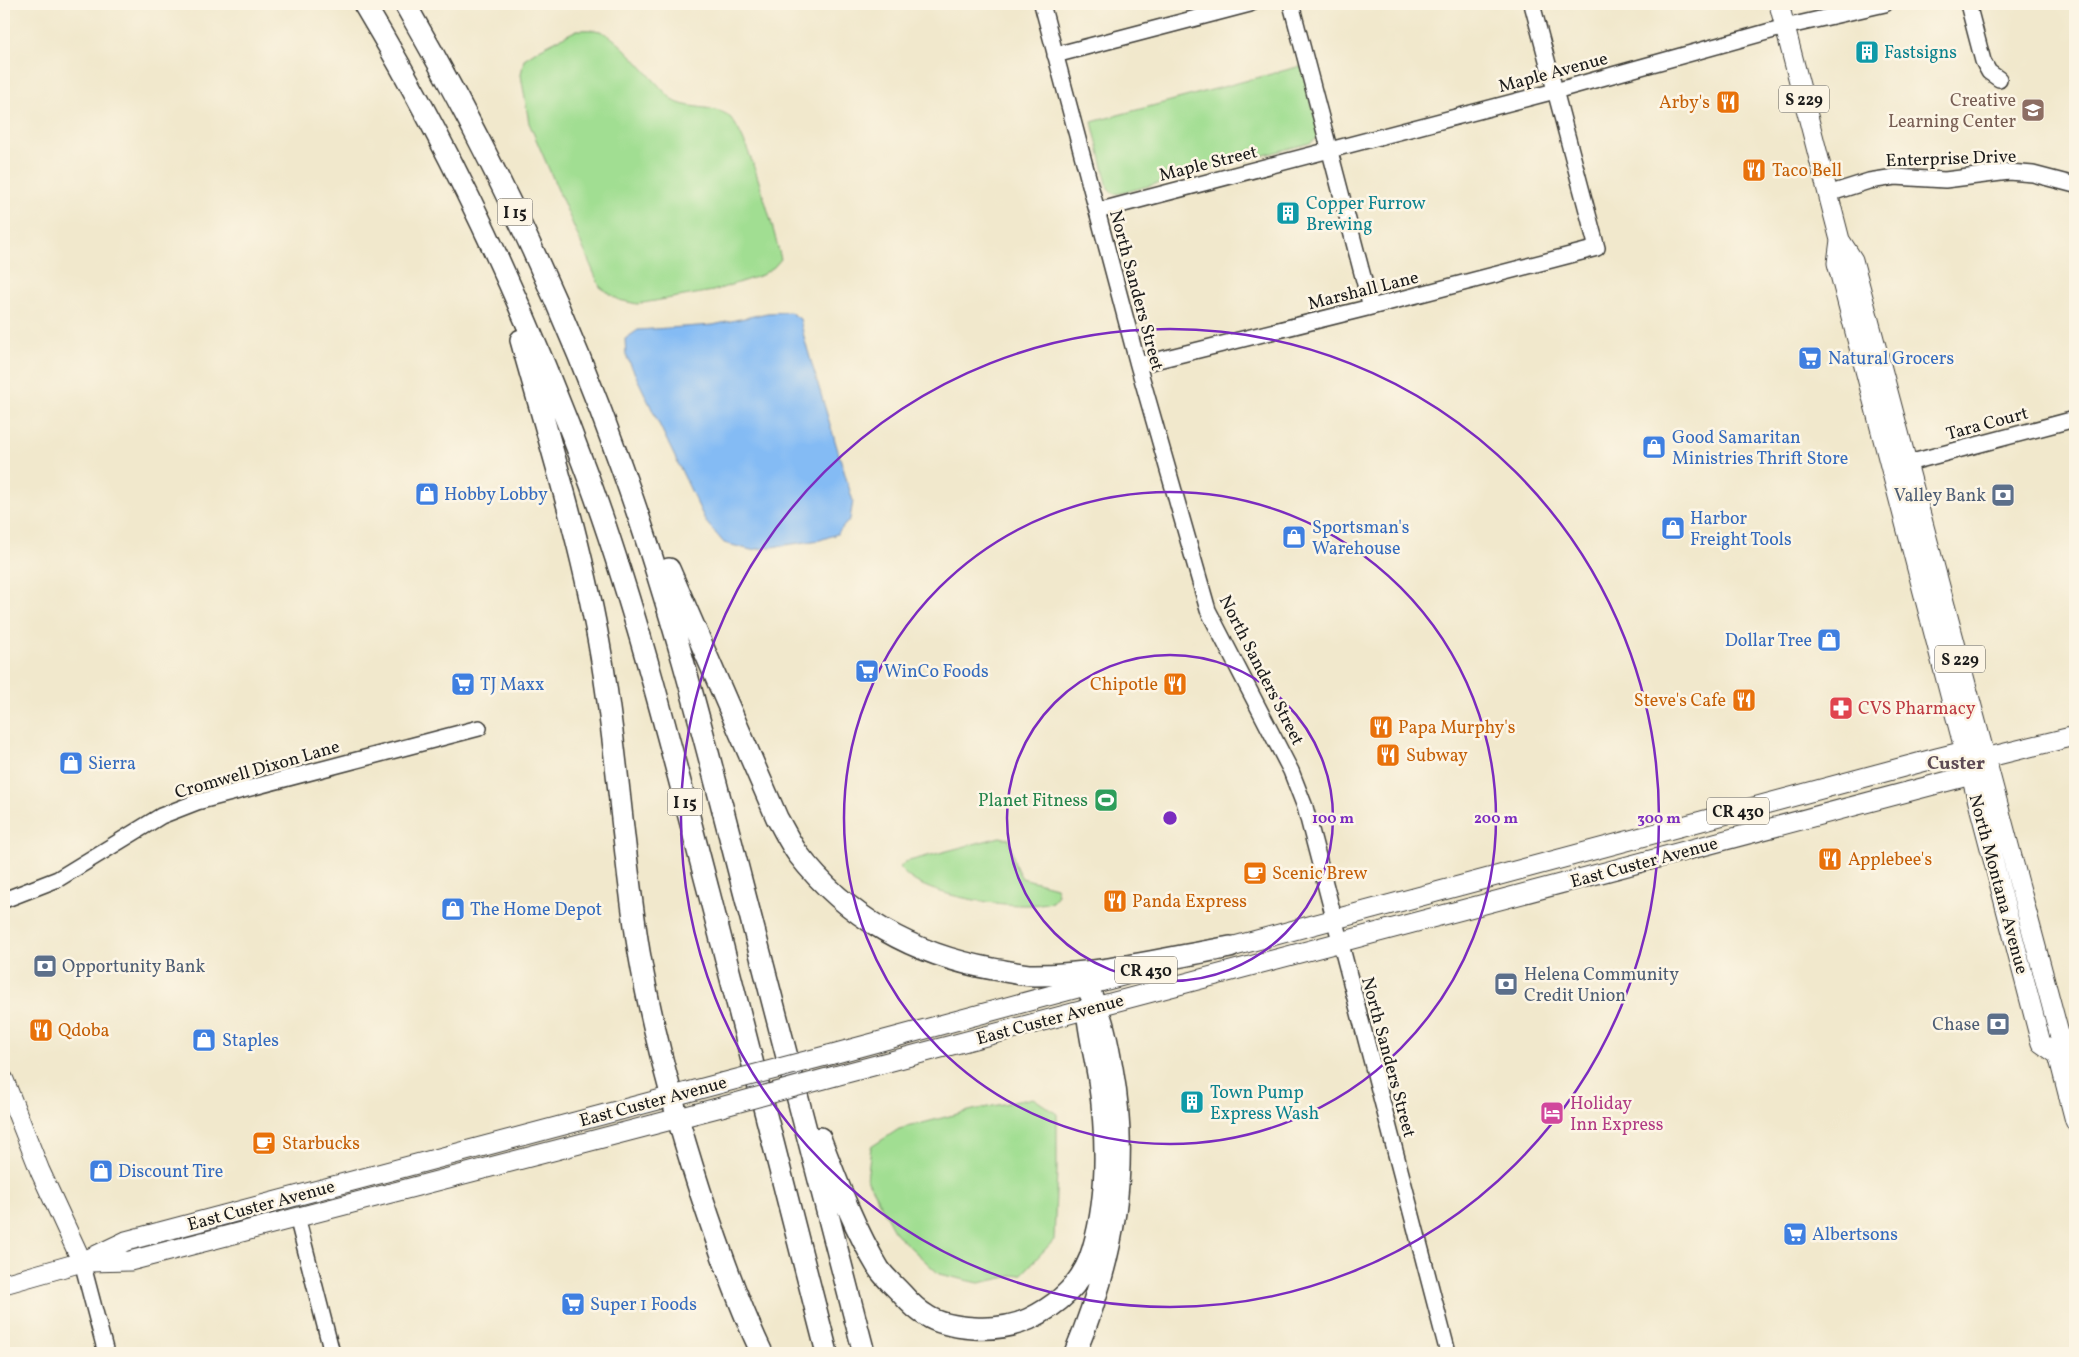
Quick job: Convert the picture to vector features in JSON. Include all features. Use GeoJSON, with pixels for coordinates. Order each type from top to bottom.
{"type":"FeatureCollection","features":[{"type":"Feature","properties":{"kind":"highway","name":"I 15"},"geometry":{"type":"LineString","coordinates":[[364,4],[441,143],[500,265],[533,338],[578,450],[604,524],[636,624],[683,793],[827,1353]]}},
{"type":"Feature","properties":{"kind":"highway","name":"I 15"},"geometry":{"type":"LineString","coordinates":[[407,4],[514,209],[608,428],[647,540],[674,624],[864,1353]]}},
{"type":"Feature","properties":{"kind":"highway"},"geometry":{"type":"LineString","coordinates":[[500,265],[573,526],[588,589],[610,709],[631,900],[649,1005],[678,1119],[727,1269],[762,1353]]}},
{"type":"Feature","properties":{"kind":"highway"},"geometry":{"type":"LineString","coordinates":[[608,428],[777,818],[798,854],[850,907],[889,934],[935,955],[970,965],[1033,975],[1100,969],[1230,947]]}},
{"type":"Feature","properties":{"kind":"highway"},"geometry":{"type":"LineString","coordinates":[[773,1001],[842,1195],[880,1270],[908,1301],[926,1316],[942,1323],[963,1328],[993,1329],[1020,1323],[1045,1312],[1064,1298],[1081,1277],[1093,1250],[1100,1216],[1104,1174],[1104,1132],[1092,1007],[1086,986]]}},
{"type":"Feature","properties":{"kind":"highway"},"geometry":{"type":"LineString","coordinates":[[1075,1353],[1108,1254],[1117,1206],[1120,1151],[1117,1096],[1104,1023],[1092,1007]]}},
{"type":"Feature","properties":{"kind":"main road","name":"North Montana Avenue"},"geometry":{"type":"LineString","coordinates":[[1779,4],[1840,240],[1854,260],[1985,758],[2060,1037],[2067,1053],[2075,1121]]}},
{"type":"Feature","properties":{"kind":"main road","name":"North Montana Avenue"},"geometry":{"type":"LineString","coordinates":[[1840,240],[1837,263],[2040,1043],[2067,1053]]}},
{"type":"Feature","properties":{"kind":"main road"},"geometry":{"type":"LineString","coordinates":[[1965,751],[1985,758],[2075,736]]}},
{"type":"Feature","properties":{"kind":"main road","name":"East Custer Avenue"},"geometry":{"type":"LineString","coordinates":[[4,1284],[82,1262],[126,1241],[1965,751]]}},
{"type":"Feature","properties":{"kind":"main road"},"geometry":{"type":"LineString","coordinates":[[1971,775],[1985,758]]}},
{"type":"Feature","properties":{"kind":"main road","name":"East Custer Avenue"},"geometry":{"type":"LineString","coordinates":[[82,1262],[130,1261],[678,1119],[1092,1007],[1971,775]]}},
{"type":"Feature","properties":{"kind":"main road"},"geometry":{"type":"LineString","coordinates":[[4,1080],[40,1171],[82,1262]]}},
{"type":"Feature","properties":{"kind":"street","name":"North Sanders Street"},"geometry":{"type":"LineString","coordinates":[[1042,4],[1138,365],[1208,610],[1291,771],[1305,806],[1448,1353]]}},
{"type":"Feature","properties":{"kind":"street"},"geometry":{"type":"LineString","coordinates":[[1055,55],[1250,4]]}},
{"type":"Feature","properties":{"kind":"street"},"geometry":{"type":"LineString","coordinates":[[1291,4],[1371,307]]}},
{"type":"Feature","properties":{"kind":"street"},"geometry":{"type":"LineString","coordinates":[[1532,4],[1555,91]]}},
{"type":"Feature","properties":{"kind":"street"},"geometry":{"type":"LineString","coordinates":[[1785,27],[1885,4]]}},
{"type":"Feature","properties":{"kind":"street"},"geometry":{"type":"LineString","coordinates":[[1968,4],[1983,61],[1989,72],[1999,80]]}},
{"type":"Feature","properties":{"kind":"street","name":"Maple Avenue"},"geometry":{"type":"LineString","coordinates":[[1330,151],[1785,27]]}},
{"type":"Feature","properties":{"kind":"street","name":"Marshall Lane"},"geometry":{"type":"LineString","coordinates":[[1138,365],[1597,248],[1555,91]]}},
{"type":"Feature","properties":{"kind":"street","name":"Maple Street"},"geometry":{"type":"LineString","coordinates":[[1097,211],[1330,151]]}},
{"type":"Feature","properties":{"kind":"street","name":"Enterprise Drive"},"geometry":{"type":"LineString","coordinates":[[1828,194],[1869,180],[1895,177],[1945,180],[2009,172],[2033,174],[2075,185]]}},
{"type":"Feature","properties":{"kind":"street","name":"Tara Court"},"geometry":{"type":"LineString","coordinates":[[1908,463],[2075,419]]}},
{"type":"Feature","properties":{"kind":"street","name":"Cromwell Dixon Lane"},"geometry":{"type":"LineString","coordinates":[[4,900],[58,879],[161,816],[198,802],[479,728]]}},
{"type":"Feature","properties":{"kind":"street"},"geometry":{"type":"LineString","coordinates":[[297,1217],[332,1353]]}},
{"type":"Feature","properties":{"kind":"street"},"geometry":{"type":"LineString","coordinates":[[82,1262],[106,1353]]}},
{"type":"Feature","properties":{"kind":"green space"},"geometry":{"type":"Polygon","coordinates":[[[577,30],[597,30],[609,36],[672,99],[689,106],[719,111],[726,114],[734,123],[751,158],[759,181],[781,259],[774,267],[762,275],[713,291],[637,304],[619,300],[600,287],[529,123],[521,75],[524,59],[577,30]]]}},
{"type":"Feature","properties":{"kind":"green space"},"geometry":{"type":"Polygon","coordinates":[[[1301,66],[1319,131],[1317,138],[1310,143],[1122,193],[1114,194],[1108,188],[1092,122],[1301,66]]]}},
{"type":"Feature","properties":{"kind":"green space"},"geometry":{"type":"Polygon","coordinates":[[[1000,837],[1009,839],[1015,864],[1022,878],[1056,887],[1058,895],[1052,902],[1016,905],[959,897],[922,885],[908,877],[900,867],[905,862],[1000,837]]]}},
{"type":"Feature","properties":{"kind":"green space"},"geometry":{"type":"Polygon","coordinates":[[[1033,1098],[1057,1114],[1054,1240],[1022,1274],[979,1283],[939,1274],[895,1233],[867,1179],[871,1147],[899,1129],[973,1110],[1033,1098]]]}},
{"type":"Feature","properties":{"kind":"water"},"geometry":{"type":"Polygon","coordinates":[[[790,312],[800,319],[853,501],[850,519],[837,534],[820,540],[751,550],[724,543],[706,522],[626,355],[625,339],[638,330],[713,325],[767,313],[790,312]]]}},
{"type":"Feature","properties":{"kind":"place","name":"Fastsigns"},"geometry":{"type":"Point","coordinates":[1867,52]}},
{"type":"Feature","properties":{"kind":"place","name":"Arby's"},"geometry":{"type":"Point","coordinates":[1728,102]}},
{"type":"Feature","properties":{"kind":"place","name":"Creative Learning Center"},"geometry":{"type":"Point","coordinates":[2033,110]}},
{"type":"Feature","properties":{"kind":"place","name":"Taco Bell"},"geometry":{"type":"Point","coordinates":[1754,170]}},
{"type":"Feature","properties":{"kind":"place","name":"Copper Furrow Brewing"},"geometry":{"type":"Point","coordinates":[1288,213]}},
{"type":"Feature","properties":{"kind":"place","name":"Natural Grocers"},"geometry":{"type":"Point","coordinates":[1810,358]}},
{"type":"Feature","properties":{"kind":"place","name":"Good Samaritan Ministries Thrift Store"},"geometry":{"type":"Point","coordinates":[1654,447]}},
{"type":"Feature","properties":{"kind":"place","name":"Hobby Lobby"},"geometry":{"type":"Point","coordinates":[427,494]}},
{"type":"Feature","properties":{"kind":"place","name":"Valley Bank"},"geometry":{"type":"Point","coordinates":[2003,495]}},
{"type":"Feature","properties":{"kind":"place","name":"Harbor Freight Tools"},"geometry":{"type":"Point","coordinates":[1673,528]}},
{"type":"Feature","properties":{"kind":"place","name":"Sportsman's Warehouse"},"geometry":{"type":"Point","coordinates":[1294,537]}},
{"type":"Feature","properties":{"kind":"place","name":"Dollar Tree"},"geometry":{"type":"Point","coordinates":[1829,640]}},
{"type":"Feature","properties":{"kind":"place","name":"WinCo Foods"},"geometry":{"type":"Point","coordinates":[867,671]}},
{"type":"Feature","properties":{"kind":"place","name":"TJ Maxx"},"geometry":{"type":"Point","coordinates":[463,684]}},
{"type":"Feature","properties":{"kind":"place","name":"Chipotle"},"geometry":{"type":"Point","coordinates":[1175,684]}},
{"type":"Feature","properties":{"kind":"place","name":"Steve's Cafe"},"geometry":{"type":"Point","coordinates":[1744,700]}},
{"type":"Feature","properties":{"kind":"place","name":"CVS Pharmacy"},"geometry":{"type":"Point","coordinates":[1841,708]}},
{"type":"Feature","properties":{"kind":"place","name":"Papa Murphy's"},"geometry":{"type":"Point","coordinates":[1381,727]}},
{"type":"Feature","properties":{"kind":"place","name":"Subway"},"geometry":{"type":"Point","coordinates":[1388,755]}},
{"type":"Feature","properties":{"kind":"place","name":"Sierra"},"geometry":{"type":"Point","coordinates":[71,763]}},
{"type":"Feature","properties":{"kind":"place","name":"Planet Fitness"},"geometry":{"type":"Point","coordinates":[1106,800]}},
{"type":"Feature","properties":{"kind":"place","name":"Applebee's"},"geometry":{"type":"Point","coordinates":[1830,859]}},
{"type":"Feature","properties":{"kind":"place","name":"Scenic Brew"},"geometry":{"type":"Point","coordinates":[1255,873]}},
{"type":"Feature","properties":{"kind":"place","name":"Panda Express"},"geometry":{"type":"Point","coordinates":[1115,901]}},
{"type":"Feature","properties":{"kind":"place","name":"The Home Depot"},"geometry":{"type":"Point","coordinates":[453,909]}},
{"type":"Feature","properties":{"kind":"place","name":"Opportunity Bank"},"geometry":{"type":"Point","coordinates":[45,966]}},
{"type":"Feature","properties":{"kind":"place","name":"Helena Community Credit Union"},"geometry":{"type":"Point","coordinates":[1506,984]}},
{"type":"Feature","properties":{"kind":"place","name":"Chase"},"geometry":{"type":"Point","coordinates":[1998,1024]}},
{"type":"Feature","properties":{"kind":"place","name":"Qdoba"},"geometry":{"type":"Point","coordinates":[41,1030]}},
{"type":"Feature","properties":{"kind":"place","name":"Staples"},"geometry":{"type":"Point","coordinates":[204,1040]}},
{"type":"Feature","properties":{"kind":"place","name":"Town Pump Express Wash"},"geometry":{"type":"Point","coordinates":[1192,1102]}},
{"type":"Feature","properties":{"kind":"place","name":"Holiday Inn Express"},"geometry":{"type":"Point","coordinates":[1552,1113]}},
{"type":"Feature","properties":{"kind":"place","name":"Starbucks"},"geometry":{"type":"Point","coordinates":[264,1143]}},
{"type":"Feature","properties":{"kind":"place","name":"Discount Tire"},"geometry":{"type":"Point","coordinates":[101,1171]}},
{"type":"Feature","properties":{"kind":"place","name":"Albertsons"},"geometry":{"type":"Point","coordinates":[1795,1234]}},
{"type":"Feature","properties":{"kind":"place","name":"Super 1 Foods"},"geometry":{"type":"Point","coordinates":[573,1304]}},
{"type":"Feature","properties":{"kind":"district","name":"Custer"},"geometry":{"type":"Point","coordinates":[1956,762]}}]}
